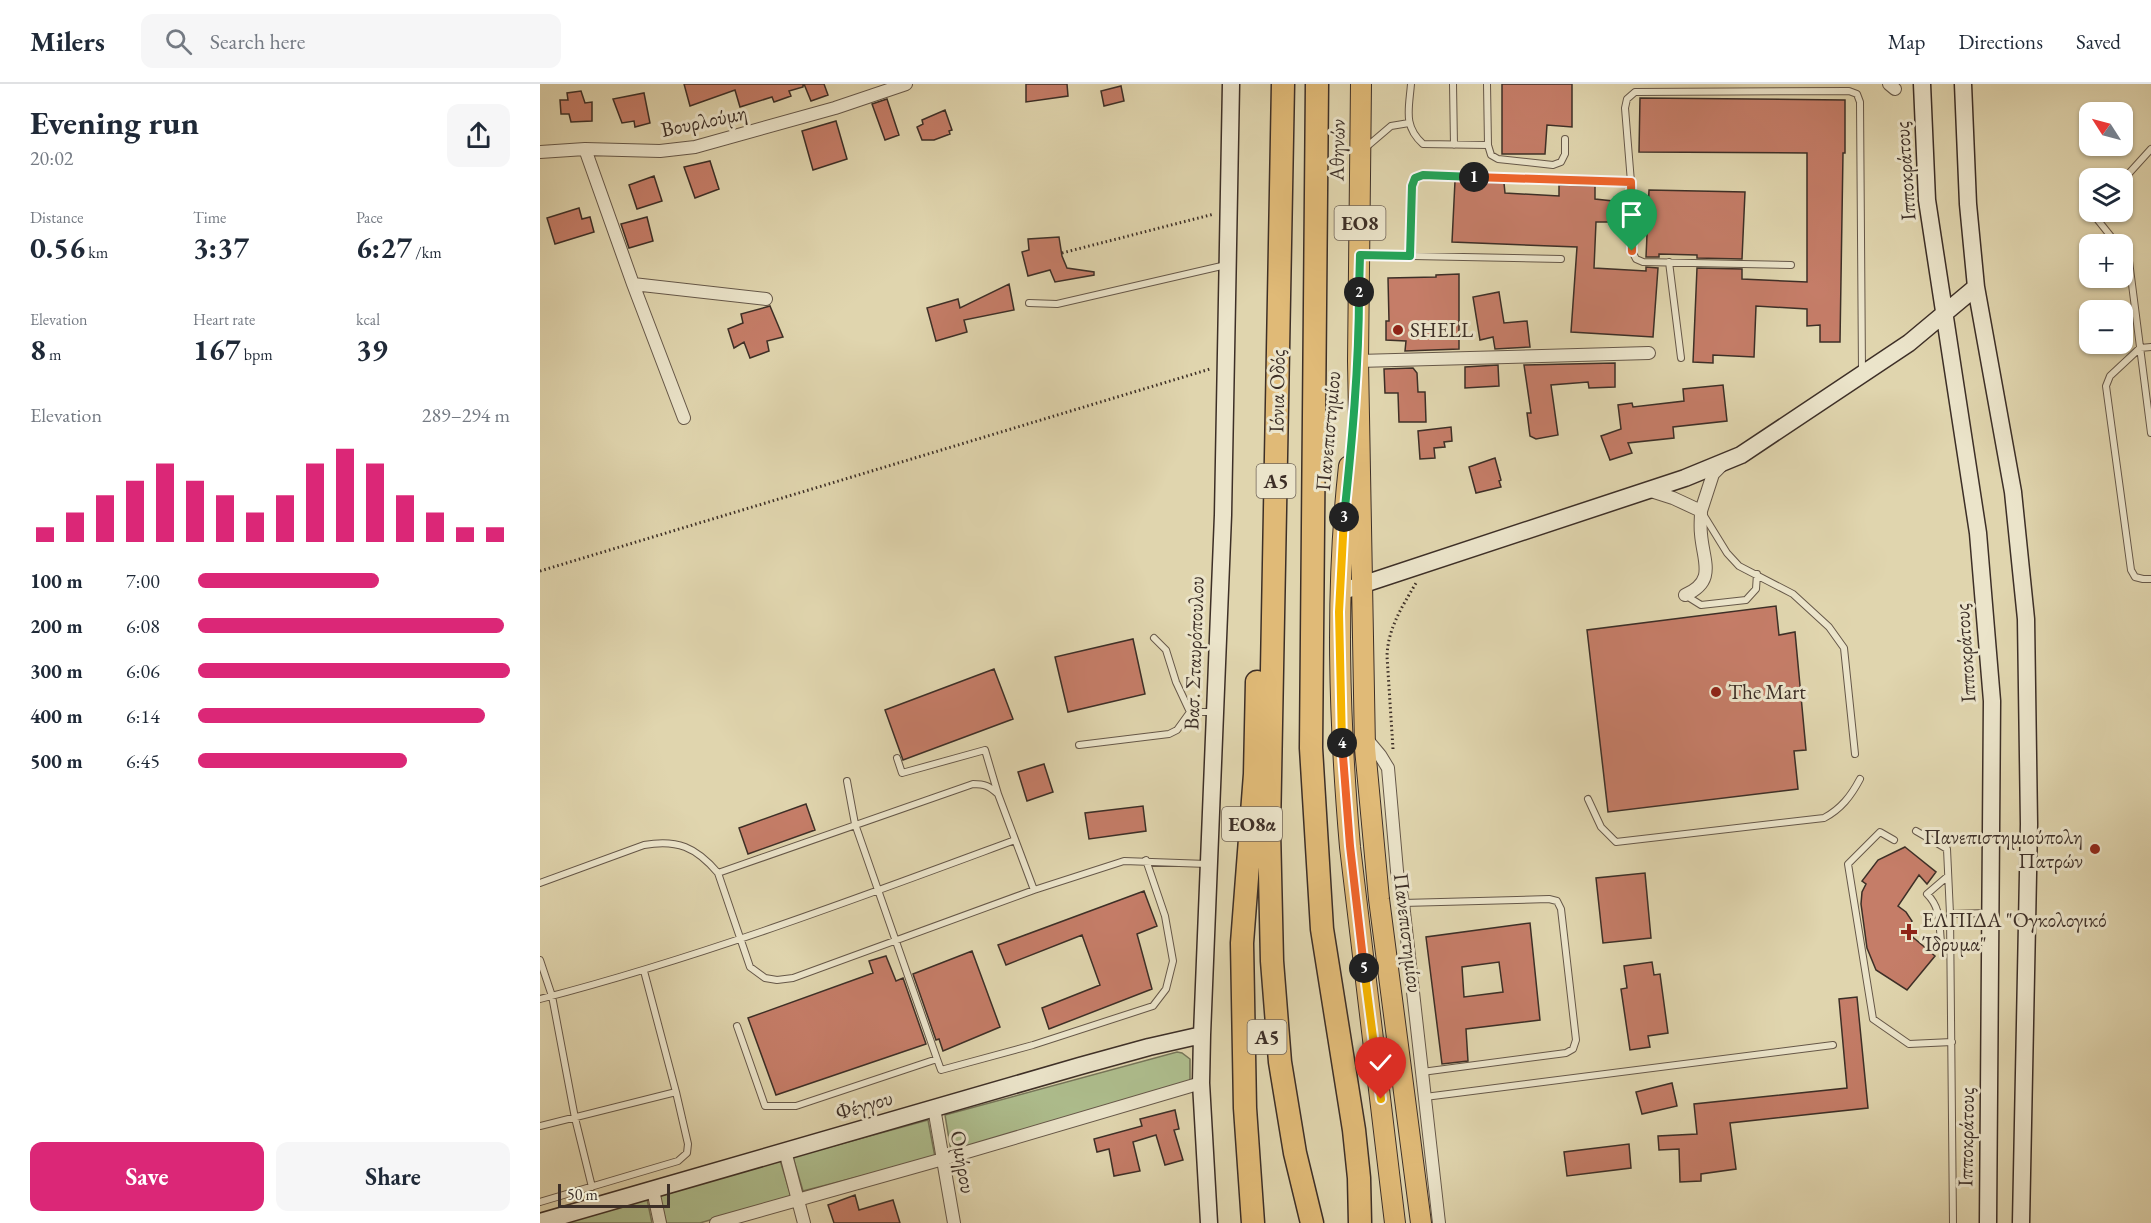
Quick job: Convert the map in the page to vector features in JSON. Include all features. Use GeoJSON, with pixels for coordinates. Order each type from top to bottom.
{"type":"FeatureCollection","features":[{"type":"Feature","properties":{"kind":"highway","name":"Ιόνια Οδός"},"geometry":{"type":"LineString","coordinates":[[1255,774],[1269,84]]}},
{"type":"Feature","properties":{"kind":"highway","name":"Ιόνια Οδός"},"geometry":{"type":"LineString","coordinates":[[1283,84],[1269,830],[1272,961],[1280,1062],[1295,1154],[1312,1223]]}},
{"type":"Feature","properties":{"kind":"highway","name":"Ιόνια Οδός"},"geometry":{"type":"LineString","coordinates":[[1317,84],[1311,748],[1323,928],[1354,1130],[1359,1178],[1360,1223]]}},
{"type":"Feature","properties":{"kind":"highway","name":"ΕΟ8α"},"geometry":{"type":"LineString","coordinates":[[1253,1223],[1245,1108],[1242,943],[1255,774]]}},
{"type":"Feature","properties":{"kind":"highway","name":"Α5"},"geometry":{"type":"LineString","coordinates":[[1255,774],[1262,848],[1261,926],[1270,1065],[1285,1157],[1299,1223]]}},
{"type":"Feature","properties":{"kind":"main road","name":"Αθηνών"},"geometry":{"type":"LineString","coordinates":[[1358,361],[1361,84]]}},
{"type":"Feature","properties":{"kind":"main road","name":"Πανεπιστημίου"},"geometry":{"type":"LineString","coordinates":[[1358,361],[1364,736],[1380,910],[1421,1223]]}},
{"type":"Feature","properties":{"kind":"main road","name":"Πανεπιστημίου"},"geometry":{"type":"LineString","coordinates":[[1358,361],[1342,542],[1341,713],[1348,835],[1395,1223]]}},
{"type":"Feature","properties":{"kind":"street","name":"Βουρλούμη"},"geometry":{"type":"LineString","coordinates":[[540,152],[585,149],[660,151],[695,147],[835,108],[906,84]]}},
{"type":"Feature","properties":{"kind":"street","name":"Βασ. Σταυρόπουλου"},"geometry":{"type":"LineString","coordinates":[[1209,1223],[1202,1035],[1222,515],[1231,84]]}},
{"type":"Feature","properties":{"kind":"street","name":"Ιπποκράτους"},"geometry":{"type":"LineString","coordinates":[[1922,84],[1927,200],[1978,533],[1991,689],[1988,1223]]}},
{"type":"Feature","properties":{"kind":"street"},"geometry":{"type":"LineString","coordinates":[[1963,84],[1968,204],[1976,286],[2013,492],[2026,619],[2029,824],[2021,1223]]}},
{"type":"Feature","properties":{"kind":"street"},"geometry":{"type":"LineString","coordinates":[[585,149],[684,418]]}},
{"type":"Feature","properties":{"kind":"street"},"geometry":{"type":"LineString","coordinates":[[633,284],[766,300]]}},
{"type":"Feature","properties":{"kind":"street"},"geometry":{"type":"LineString","coordinates":[[1340,592],[1647,490],[1741,456],[1909,343],[1945,315],[1976,286]]}},
{"type":"Feature","properties":{"kind":"street"},"geometry":{"type":"LineString","coordinates":[[1358,361],[1648,353]]}},
{"type":"Feature","properties":{"kind":"street"},"geometry":{"type":"LineString","coordinates":[[1685,595],[1694,591],[1702,583],[1707,568],[1701,535],[1701,510],[1713,474],[1723,464]]}},
{"type":"Feature","properties":{"kind":"street"},"geometry":{"type":"LineString","coordinates":[[1647,490],[1701,510]]}},
{"type":"Feature","properties":{"kind":"street"},"geometry":{"type":"LineString","coordinates":[[1364,736],[1388,768],[1397,871],[1403,903],[1440,1223]]}},
{"type":"Feature","properties":{"kind":"street","name":"Φέγγου"},"geometry":{"type":"LineString","coordinates":[[540,1222],[1149,1047],[1202,1035]]}},
{"type":"Feature","properties":{"kind":"street"},"geometry":{"type":"LineString","coordinates":[[716,1223],[943,1160],[1202,1083]]}},
{"type":"Feature","properties":{"kind":"street","name":"Ομήρου"},"geometry":{"type":"LineString","coordinates":[[934,1108],[954,1223]]}},
{"type":"Feature","properties":{"kind":"street"},"geometry":{"type":"LineString","coordinates":[[784,1151],[804,1223]]}},
{"type":"Feature","properties":{"kind":"street"},"geometry":{"type":"LineString","coordinates":[[653,1190],[660,1223]]}},
{"type":"Feature","properties":{"kind":"lane"},"geometry":{"type":"LineString","coordinates":[[1411,84],[1409,123],[1413,136],[1423,144],[1488,145]]}},
{"type":"Feature","properties":{"kind":"lane"},"geometry":{"type":"LineString","coordinates":[[1453,84],[1454,145]]}},
{"type":"Feature","properties":{"kind":"lane"},"geometry":{"type":"LineString","coordinates":[[1487,84],[1488,145],[1491,155],[1498,159],[1553,165],[1562,162],[1565,153],[1565,139]]}},
{"type":"Feature","properties":{"kind":"lane"},"geometry":{"type":"LineString","coordinates":[[1791,265],[1643,262],[1635,259],[1632,251],[1631,182],[1624,108],[1627,99],[1635,92],[1849,91],[1857,94],[1860,102],[1862,376]]}},
{"type":"Feature","properties":{"kind":"lane"},"geometry":{"type":"LineString","coordinates":[[1361,151],[1391,126],[1409,123]]}},
{"type":"Feature","properties":{"kind":"lane"},"geometry":{"type":"LineString","coordinates":[[2133,169],[2151,149]]}},
{"type":"Feature","properties":{"kind":"lane"},"geometry":{"type":"LineString","coordinates":[[1410,256],[1412,186],[1415,178],[1423,175],[1631,182]]}},
{"type":"Feature","properties":{"kind":"lane"},"geometry":{"type":"LineString","coordinates":[[2099,222],[2109,234]]}},
{"type":"Feature","properties":{"kind":"lane"},"geometry":{"type":"LineString","coordinates":[[1360,255],[1561,259]]}},
{"type":"Feature","properties":{"kind":"lane"},"geometry":{"type":"LineString","coordinates":[[1669,262],[1681,358]]}},
{"type":"Feature","properties":{"kind":"lane"},"geometry":{"type":"LineString","coordinates":[[1029,303],[1057,304],[1227,265]]}},
{"type":"Feature","properties":{"kind":"lane"},"geometry":{"type":"LineString","coordinates":[[2132,288],[2151,433]]}},
{"type":"Feature","properties":{"kind":"lane"},"geometry":{"type":"LineString","coordinates":[[2151,347],[2140,348],[2110,376],[2106,386],[2131,570],[2135,577],[2151,579]]}},
{"type":"Feature","properties":{"kind":"lane"},"geometry":{"type":"LineString","coordinates":[[1701,510],[1727,553],[1739,566],[1792,594],[1829,627],[1844,648],[1856,753]]}},
{"type":"Feature","properties":{"kind":"lane"},"geometry":{"type":"LineString","coordinates":[[1685,595],[1701,605],[1746,600],[1756,590],[1757,574]]}},
{"type":"Feature","properties":{"kind":"lane"},"geometry":{"type":"LineString","coordinates":[[1154,638],[1166,650],[1176,682],[1190,711]]}},
{"type":"Feature","properties":{"kind":"lane"},"geometry":{"type":"LineString","coordinates":[[1190,711],[1214,712]]}},
{"type":"Feature","properties":{"kind":"lane"},"geometry":{"type":"LineString","coordinates":[[1078,745],[1169,734],[1177,730],[1190,711]]}},
{"type":"Feature","properties":{"kind":"lane"},"geometry":{"type":"LineString","coordinates":[[897,758],[902,773],[985,750],[998,794],[1034,890]]}},
{"type":"Feature","properties":{"kind":"lane"},"geometry":{"type":"LineString","coordinates":[[1588,799],[1601,827],[1616,842],[1824,818],[1844,804],[1860,779]]}},
{"type":"Feature","properties":{"kind":"lane"},"geometry":{"type":"LineString","coordinates":[[846,781],[855,824],[941,1070],[1034,1045],[1153,1006],[1166,989],[1173,961],[1165,916],[1146,860]]}},
{"type":"Feature","properties":{"kind":"lane"},"geometry":{"type":"LineString","coordinates":[[717,873],[973,784],[990,786],[998,794]]}},
{"type":"Feature","properties":{"kind":"lane"},"geometry":{"type":"LineString","coordinates":[[1916,831],[1947,849],[1950,914],[1953,1223]]}},
{"type":"Feature","properties":{"kind":"lane"},"geometry":{"type":"LineString","coordinates":[[1894,840],[1880,832],[1848,864],[1873,1019],[1909,1044],[1952,1041]]}},
{"type":"Feature","properties":{"kind":"lane"},"geometry":{"type":"LineString","coordinates":[[540,999],[644,971],[740,940],[1015,840]]}},
{"type":"Feature","properties":{"kind":"lane"},"geometry":{"type":"LineString","coordinates":[[540,883],[644,845],[673,842],[688,848],[706,860],[717,873],[750,967],[765,978],[777,980],[793,978],[1034,890],[1124,861],[1208,864]]}},
{"type":"Feature","properties":{"kind":"lane"},"geometry":{"type":"LineString","coordinates":[[1948,876],[1927,894],[1938,909],[1941,942],[1950,946]]}},
{"type":"Feature","properties":{"kind":"lane"},"geometry":{"type":"LineString","coordinates":[[1403,903],[1549,899],[1557,902],[1561,909],[1575,1040],[1573,1049],[1566,1053],[1421,1072]]}},
{"type":"Feature","properties":{"kind":"lane"},"geometry":{"type":"LineString","coordinates":[[1950,914],[1991,912]]}},
{"type":"Feature","properties":{"kind":"lane"},"geometry":{"type":"LineString","coordinates":[[540,960],[552,996],[575,1118],[592,1187]]}},
{"type":"Feature","properties":{"kind":"lane"},"geometry":{"type":"LineString","coordinates":[[540,1202],[678,1161],[687,1153],[688,1143],[676,1092],[644,971]]}},
{"type":"Feature","properties":{"kind":"lane"},"geometry":{"type":"LineString","coordinates":[[737,1026],[765,1106],[796,1106],[937,1059]]}},
{"type":"Feature","properties":{"kind":"lane"},"geometry":{"type":"LineString","coordinates":[[1424,1097],[1833,1045]]}},
{"type":"Feature","properties":{"kind":"lane"},"geometry":{"type":"LineString","coordinates":[[540,1126],[676,1092]]}},
{"type":"Feature","properties":{"kind":"path"},"geometry":{"type":"LineString","coordinates":[[1062,253],[1227,211]]}},
{"type":"Feature","properties":{"kind":"path"},"geometry":{"type":"LineString","coordinates":[[540,571],[1225,364]]}},
{"type":"Feature","properties":{"kind":"path"},"geometry":{"type":"LineString","coordinates":[[1394,752],[1387,656],[1388,640],[1393,624],[1418,579]]}},
{"type":"Feature","properties":{"kind":"green space"},"geometry":{"type":"Polygon","coordinates":[[[1177,1052],[1190,1059],[1190,1082],[951,1151],[945,1115],[1177,1052]]]}},
{"type":"Feature","properties":{"kind":"green space"},"geometry":{"type":"Polygon","coordinates":[[[928,1120],[935,1157],[803,1191],[793,1157],[928,1120]]]}},
{"type":"Feature","properties":{"kind":"green space"},"geometry":{"type":"Polygon","coordinates":[[[780,1160],[791,1196],[700,1223],[666,1223],[660,1196],[780,1160]]]}},
{"type":"Feature","properties":{"kind":"green space"},"geometry":{"type":"Polygon","coordinates":[[[647,1199],[652,1223],[561,1223],[647,1199]]]}},
{"type":"Feature","properties":{"kind":"building"},"geometry":{"type":"Polygon","coordinates":[[[684,84],[803,84],[803,87],[789,91],[791,96],[774,102],[772,97],[740,107],[735,90],[690,106],[684,84]]]}},
{"type":"Feature","properties":{"kind":"building"},"geometry":{"type":"Polygon","coordinates":[[[804,84],[824,84],[828,95],[811,101],[804,84]]]}},
{"type":"Feature","properties":{"kind":"building"},"geometry":{"type":"Polygon","coordinates":[[[1026,84],[1067,84],[1068,96],[1026,102],[1026,84]]]}},
{"type":"Feature","properties":{"kind":"building"},"geometry":{"type":"Polygon","coordinates":[[[1502,84],[1572,84],[1572,127],[1547,125],[1545,154],[1502,154],[1502,84]]]}},
{"type":"Feature","properties":{"kind":"building"},"geometry":{"type":"Polygon","coordinates":[[[1121,86],[1124,101],[1104,106],[1101,91],[1121,86]]]}},
{"type":"Feature","properties":{"kind":"building"},"geometry":{"type":"Polygon","coordinates":[[[581,91],[585,103],[592,102],[592,121],[571,122],[569,114],[561,114],[560,100],[568,100],[567,93],[581,91]]]}},
{"type":"Feature","properties":{"kind":"building"},"geometry":{"type":"Polygon","coordinates":[[[644,93],[650,123],[635,127],[634,121],[622,123],[613,99],[644,93]]]}},
{"type":"Feature","properties":{"kind":"building"},"geometry":{"type":"Polygon","coordinates":[[[1640,98],[1845,100],[1840,342],[1820,342],[1820,325],[1807,326],[1807,309],[1756,306],[1754,357],[1713,355],[1713,363],[1693,362],[1697,268],[1742,269],[1742,279],[1807,282],[1807,153],[1639,152],[1640,98]]]}},
{"type":"Feature","properties":{"kind":"building"},"geometry":{"type":"Polygon","coordinates":[[[887,99],[899,135],[885,140],[872,104],[887,99]]]}},
{"type":"Feature","properties":{"kind":"building"},"geometry":{"type":"Polygon","coordinates":[[[945,110],[952,130],[949,131],[950,134],[934,140],[922,140],[917,127],[923,124],[922,120],[945,110]]]}},
{"type":"Feature","properties":{"kind":"building"},"geometry":{"type":"Polygon","coordinates":[[[836,121],[847,159],[813,170],[802,131],[836,121]]]}},
{"type":"Feature","properties":{"kind":"building"},"geometry":{"type":"Polygon","coordinates":[[[710,161],[719,189],[695,198],[684,167],[710,161]]]}},
{"type":"Feature","properties":{"kind":"building"},"geometry":{"type":"Polygon","coordinates":[[[654,176],[662,201],[637,209],[629,185],[654,176]]]}},
{"type":"Feature","properties":{"kind":"building"},"geometry":{"type":"Polygon","coordinates":[[[1455,181],[1504,183],[1505,193],[1559,196],[1559,185],[1595,186],[1595,199],[1613,201],[1613,222],[1596,222],[1594,268],[1646,271],[1646,267],[1658,268],[1653,337],[1571,332],[1577,247],[1452,242],[1455,181]]]}},
{"type":"Feature","properties":{"kind":"building"},"geometry":{"type":"Polygon","coordinates":[[[1649,190],[1745,192],[1742,259],[1659,254],[1659,257],[1646,257],[1649,190]]]}},
{"type":"Feature","properties":{"kind":"building"},"geometry":{"type":"Polygon","coordinates":[[[579,208],[582,219],[590,217],[594,232],[555,244],[547,218],[579,208]]]}},
{"type":"Feature","properties":{"kind":"building"},"geometry":{"type":"Polygon","coordinates":[[[647,217],[653,241],[629,248],[621,224],[647,217]]]}},
{"type":"Feature","properties":{"kind":"building"},"geometry":{"type":"Polygon","coordinates":[[[1059,237],[1062,256],[1067,268],[1094,272],[1094,275],[1055,282],[1050,270],[1028,276],[1022,252],[1029,250],[1028,239],[1059,237]]]}},
{"type":"Feature","properties":{"kind":"building"},"geometry":{"type":"Polygon","coordinates":[[[1459,274],[1459,349],[1405,351],[1406,341],[1386,340],[1386,321],[1389,321],[1388,278],[1459,274]]]}},
{"type":"Feature","properties":{"kind":"building"},"geometry":{"type":"Polygon","coordinates":[[[1009,284],[1014,310],[964,320],[967,332],[936,341],[927,308],[958,299],[960,308],[1009,284]]]}},
{"type":"Feature","properties":{"kind":"building"},"geometry":{"type":"Polygon","coordinates":[[[1499,292],[1504,323],[1527,321],[1530,347],[1495,349],[1493,337],[1480,340],[1473,297],[1499,292]]]}},
{"type":"Feature","properties":{"kind":"building"},"geometry":{"type":"Polygon","coordinates":[[[770,306],[783,337],[767,341],[769,351],[750,358],[744,342],[734,348],[728,329],[743,323],[741,314],[770,306]]]}},
{"type":"Feature","properties":{"kind":"building"},"geometry":{"type":"Polygon","coordinates":[[[1615,363],[1615,387],[1589,388],[1588,382],[1551,385],[1558,435],[1536,439],[1530,436],[1527,413],[1531,413],[1524,365],[1615,363]]]}},
{"type":"Feature","properties":{"kind":"building"},"geometry":{"type":"Polygon","coordinates":[[[1498,365],[1499,386],[1465,388],[1465,367],[1498,365]]]}},
{"type":"Feature","properties":{"kind":"building"},"geometry":{"type":"Polygon","coordinates":[[[1413,368],[1417,373],[1418,392],[1425,392],[1426,422],[1399,422],[1398,393],[1385,393],[1384,369],[1413,368]]]}},
{"type":"Feature","properties":{"kind":"building"},"geometry":{"type":"Polygon","coordinates":[[[1723,385],[1727,421],[1673,427],[1674,438],[1628,443],[1632,453],[1610,460],[1601,436],[1621,429],[1618,405],[1632,403],[1633,407],[1684,401],[1683,389],[1723,385]]]}},
{"type":"Feature","properties":{"kind":"building"},"geometry":{"type":"Polygon","coordinates":[[[1451,427],[1452,441],[1444,442],[1445,447],[1434,448],[1435,458],[1420,459],[1418,431],[1451,427]]]}},
{"type":"Feature","properties":{"kind":"building"},"geometry":{"type":"Polygon","coordinates":[[[1495,458],[1501,487],[1476,493],[1469,467],[1495,458]]]}},
{"type":"Feature","properties":{"kind":"building"},"geometry":{"type":"Polygon","coordinates":[[[1776,606],[1779,635],[1795,632],[1806,750],[1794,751],[1798,789],[1608,812],[1587,630],[1776,606]]]}},
{"type":"Feature","properties":{"kind":"building"},"geometry":{"type":"Polygon","coordinates":[[[1133,639],[1145,694],[1068,712],[1055,657],[1133,639]]]}},
{"type":"Feature","properties":{"kind":"building"},"geometry":{"type":"Polygon","coordinates":[[[994,669],[1013,719],[903,760],[885,710],[994,669]]]}},
{"type":"Feature","properties":{"kind":"building"},"geometry":{"type":"Polygon","coordinates":[[[1044,764],[1053,792],[1027,801],[1018,772],[1044,764]]]}},
{"type":"Feature","properties":{"kind":"building"},"geometry":{"type":"Polygon","coordinates":[[[806,804],[815,830],[748,854],[739,828],[806,804]]]}},
{"type":"Feature","properties":{"kind":"building"},"geometry":{"type":"Polygon","coordinates":[[[1143,806],[1146,831],[1089,839],[1085,813],[1143,806]]]}},
{"type":"Feature","properties":{"kind":"building"},"geometry":{"type":"Polygon","coordinates":[[[1905,847],[1936,872],[1927,884],[1919,875],[1898,906],[1912,921],[1908,933],[1935,956],[1907,990],[1876,970],[1867,948],[1861,904],[1862,892],[1866,884],[1862,881],[1878,860],[1905,847]]]}},
{"type":"Feature","properties":{"kind":"building"},"geometry":{"type":"Polygon","coordinates":[[[1645,873],[1651,938],[1603,943],[1596,878],[1645,873]]]}},
{"type":"Feature","properties":{"kind":"building"},"geometry":{"type":"Polygon","coordinates":[[[1144,891],[1157,926],[1137,934],[1152,989],[1049,1029],[1042,1008],[1100,985],[1082,935],[1006,965],[998,945],[1144,891]]]}},
{"type":"Feature","properties":{"kind":"building"},"geometry":{"type":"Polygon","coordinates":[[[1530,923],[1540,1020],[1466,1029],[1468,1061],[1442,1064],[1426,937],[1530,923]],[[1499,962],[1462,967],[1464,997],[1503,992],[1499,962]]]}},
{"type":"Feature","properties":{"kind":"building"},"geometry":{"type":"Polygon","coordinates":[[[972,951],[1000,1027],[943,1051],[939,1039],[936,1040],[913,974],[972,951]]]}},
{"type":"Feature","properties":{"kind":"building"},"geometry":{"type":"Polygon","coordinates":[[[886,956],[896,981],[903,978],[926,1044],[776,1095],[748,1018],[873,973],[869,961],[886,956]]]}},
{"type":"Feature","properties":{"kind":"building"},"geometry":{"type":"Polygon","coordinates":[[[1652,962],[1654,975],[1660,974],[1668,1033],[1648,1036],[1650,1047],[1630,1050],[1621,989],[1627,988],[1624,966],[1652,962]]]}},
{"type":"Feature","properties":{"kind":"building"},"geometry":{"type":"Polygon","coordinates":[[[1857,997],[1868,1108],[1730,1123],[1736,1169],[1701,1174],[1701,1181],[1680,1182],[1679,1149],[1659,1150],[1658,1136],[1697,1134],[1694,1104],[1847,1088],[1839,999],[1857,997]]]}},
{"type":"Feature","properties":{"kind":"building"},"geometry":{"type":"Polygon","coordinates":[[[1672,1083],[1677,1106],[1642,1114],[1636,1092],[1672,1083]]]}},
{"type":"Feature","properties":{"kind":"building"},"geometry":{"type":"Polygon","coordinates":[[[1175,1110],[1179,1129],[1174,1130],[1183,1160],[1165,1165],[1156,1135],[1133,1142],[1140,1171],[1114,1176],[1109,1149],[1097,1152],[1094,1139],[1142,1126],[1140,1119],[1175,1110]]]}},
{"type":"Feature","properties":{"kind":"building"},"geometry":{"type":"Polygon","coordinates":[[[1629,1144],[1631,1168],[1567,1176],[1564,1152],[1629,1144]]]}},
{"type":"Feature","properties":{"kind":"building"},"geometry":{"type":"Polygon","coordinates":[[[855,1195],[859,1210],[893,1200],[900,1223],[834,1223],[828,1205],[855,1195]]]}},
{"type":"Feature","properties":{"kind":"place","name":"SHELL"},"geometry":{"type":"Point","coordinates":[1398,330]}},
{"type":"Feature","properties":{"kind":"place","name":"The Mart"},"geometry":{"type":"Point","coordinates":[1716,692]}},
{"type":"Feature","properties":{"kind":"place","name":"Πανεπιστημιούπολη Πατρών"},"geometry":{"type":"Point","coordinates":[2095,849]}},
{"type":"Feature","properties":{"kind":"place","name":"ΕΛΠΙΔΑ \"Ογκολογικό Ίδρυμα\""},"geometry":{"type":"Point","coordinates":[1909,932]}},
{"type":"Feature","properties":{"kind":"route"},"geometry":{"type":"LineString","coordinates":[[1381,1099],[1350,846],[1341,702],[1340,570],[1358,361],[1360,255],[1410,256],[1412,186],[1415,178],[1423,175],[1631,182],[1632,251]]}}]}
